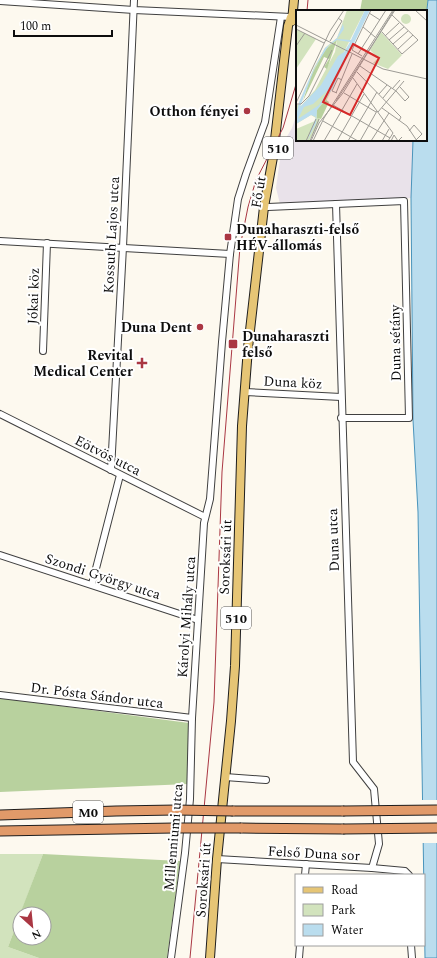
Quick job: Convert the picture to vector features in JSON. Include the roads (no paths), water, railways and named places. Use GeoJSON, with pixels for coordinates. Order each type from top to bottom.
{"type":"FeatureCollection","features":[{"type":"Feature","properties":{"kind":"highway","name":"M0"},"geometry":{"type":"LineString","coordinates":[[0,815],[176,810],[437,810]]}},
{"type":"Feature","properties":{"kind":"highway","name":"M0"},"geometry":{"type":"LineString","coordinates":[[0,831],[174,828],[437,828]]}},
{"type":"Feature","properties":{"kind":"main road","name":"Fő út"},"geometry":{"type":"LineString","coordinates":[[256,278],[288,26],[294,0]]}},
{"type":"Feature","properties":{"kind":"main road","name":"Fő út"},"geometry":{"type":"LineString","coordinates":[[256,278],[273,185],[280,134],[291,34],[291,17]]}},
{"type":"Feature","properties":{"kind":"main road","name":"Soroksári út"},"geometry":{"type":"LineString","coordinates":[[210,958],[217,859],[235,666],[244,392],[256,278]]}},
{"type":"Feature","properties":{"kind":"street","name":"Kossuth Lajos utca"},"geometry":{"type":"LineString","coordinates":[[111,470],[134,0]]}},
{"type":"Feature","properties":{"kind":"street"},"geometry":{"type":"LineString","coordinates":[[0,1],[134,10],[291,17]]}},
{"type":"Feature","properties":{"kind":"street","name":"Fő út"},"geometry":{"type":"LineString","coordinates":[[205,517],[210,499],[230,254],[238,199],[265,122],[281,17]]}},
{"type":"Feature","properties":{"kind":"street","name":"Duna sétány"},"geometry":{"type":"LineString","coordinates":[[336,204],[404,201],[409,418],[341,418]]}},
{"type":"Feature","properties":{"kind":"street"},"geometry":{"type":"LineString","coordinates":[[268,207],[336,204]]}},
{"type":"Feature","properties":{"kind":"street","name":"Duna utca"},"geometry":{"type":"LineString","coordinates":[[336,204],[352,762],[374,789],[379,844],[372,868]]}},
{"type":"Feature","properties":{"kind":"street"},"geometry":{"type":"LineString","coordinates":[[0,241],[230,254]]}},
{"type":"Feature","properties":{"kind":"street","name":"Jókai köz"},"geometry":{"type":"LineString","coordinates":[[43,351],[47,243]]}},
{"type":"Feature","properties":{"kind":"street","name":"Duna köz"},"geometry":{"type":"LineString","coordinates":[[244,392],[341,397]]}},
{"type":"Feature","properties":{"kind":"street","name":"Eötvös utca"},"geometry":{"type":"LineString","coordinates":[[0,414],[205,517]]}},
{"type":"Feature","properties":{"kind":"street"},"geometry":{"type":"LineString","coordinates":[[92,584],[120,475]]}},
{"type":"Feature","properties":{"kind":"street","name":"Károlyi Mihály utca"},"geometry":{"type":"LineString","coordinates":[[192,718],[205,517]]}},
{"type":"Feature","properties":{"kind":"street","name":"Szondi György utca"},"geometry":{"type":"LineString","coordinates":[[0,555],[198,620]]}},
{"type":"Feature","properties":{"kind":"street","name":"Dr. Pósta Sándor utca"},"geometry":{"type":"LineString","coordinates":[[0,695],[192,718]]}},
{"type":"Feature","properties":{"kind":"street","name":"Millenniumi utca"},"geometry":{"type":"LineString","coordinates":[[171,958],[186,853],[190,799],[192,718]]}},
{"type":"Feature","properties":{"kind":"street"},"geometry":{"type":"LineString","coordinates":[[225,777],[266,780]]}},
{"type":"Feature","properties":{"kind":"street","name":"Felső Duna sor"},"geometry":{"type":"LineString","coordinates":[[217,859],[372,868],[405,871],[408,874]]}},
{"type":"Feature","properties":{"kind":"street"},"geometry":{"type":"LineString","coordinates":[[305,874],[306,864]]}},
{"type":"Feature","properties":{"kind":"street"},"geometry":{"type":"LineString","coordinates":[[299,958],[300,946]]}},
{"type":"Feature","properties":{"kind":"street"},"geometry":{"type":"LineString","coordinates":[[411,946],[412,958]]}},
{"type":"Feature","properties":{"kind":"water"},"geometry":{"type":"Polygon","coordinates":[[[428,0],[437,0],[437,958],[425,958],[425,874],[424,874],[418,512],[413,420],[411,198],[413,141],[427,141],[428,0]]]}},
{"type":"Feature","properties":{"kind":"tram line"},"geometry":{"type":"LineString","coordinates":[[307,10],[308,0]]}},
{"type":"Feature","properties":{"kind":"tram line"},"geometry":{"type":"LineString","coordinates":[[190,958],[214,702],[222,472],[240,247],[248,207],[256,180],[283,128],[296,84]]}},
{"type":"Feature","properties":{"kind":"place","name":"Otthon fényei"},"geometry":{"type":"Point","coordinates":[247,111]}},
{"type":"Feature","properties":{"kind":"place","name":"Dunaharaszti-felső HÉV-állomás"},"geometry":{"type":"Point","coordinates":[228,237]}},
{"type":"Feature","properties":{"kind":"place","name":"Duna Dent"},"geometry":{"type":"Point","coordinates":[200,327]}},
{"type":"Feature","properties":{"kind":"place","name":"Dunaharaszti felső"},"geometry":{"type":"Point","coordinates":[233,344]}},
{"type":"Feature","properties":{"kind":"place","name":"Revital Medical Center"},"geometry":{"type":"Point","coordinates":[142,363]}}]}
